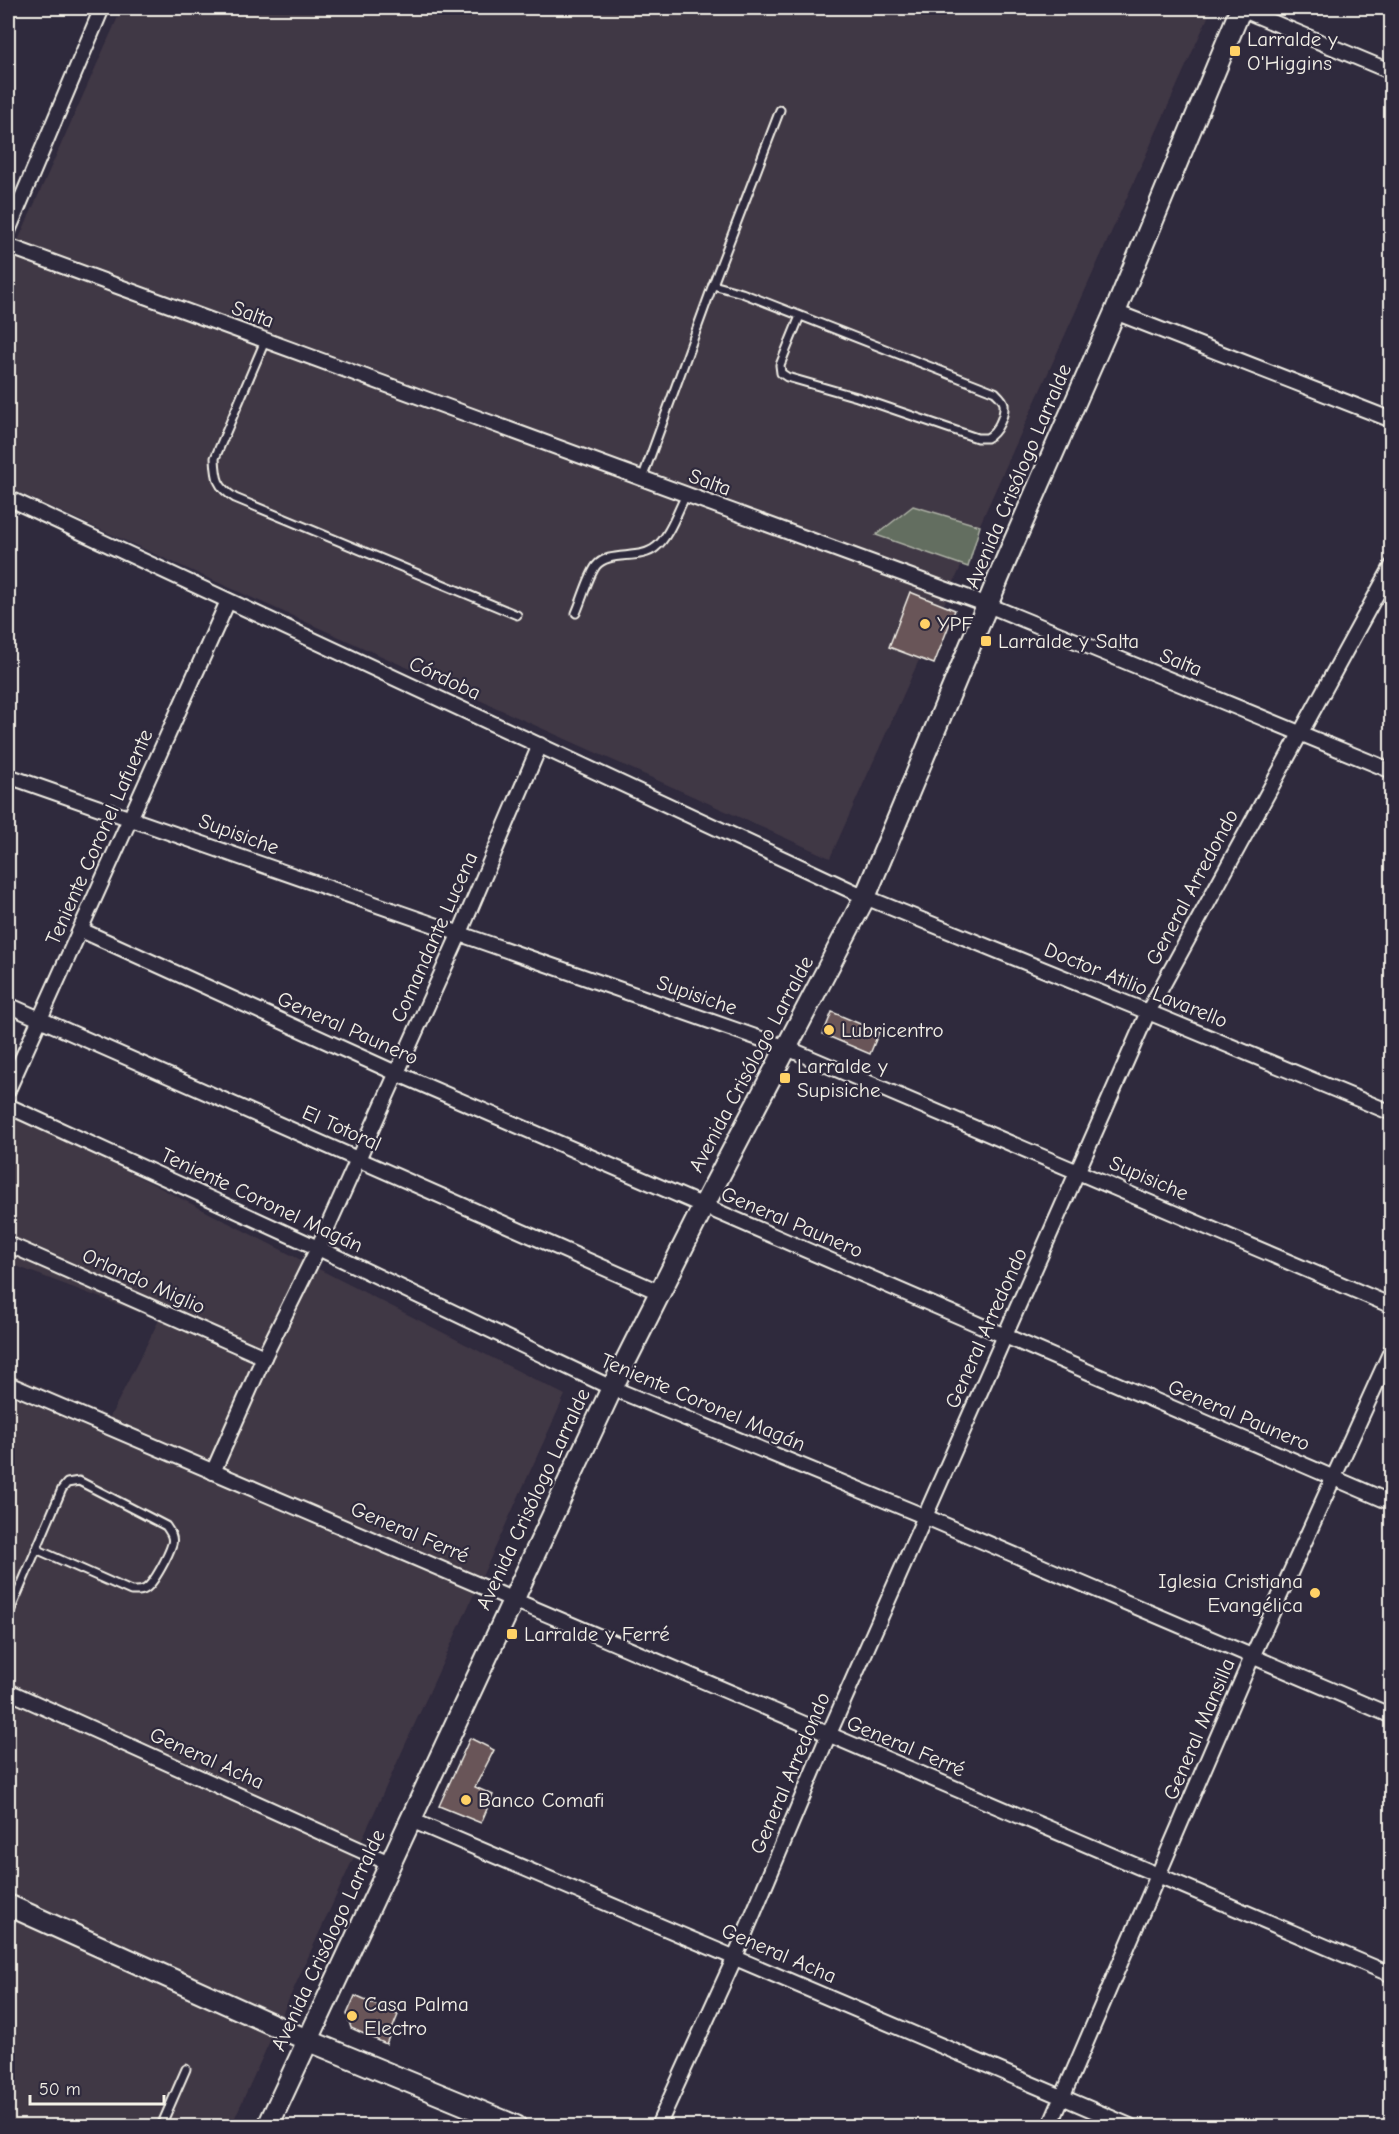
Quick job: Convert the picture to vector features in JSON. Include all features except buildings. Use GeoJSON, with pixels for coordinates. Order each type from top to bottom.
{"type":"FeatureCollection","features":[{"type":"Feature","properties":{"kind":"main road","name":"Avenida Crisólogo Larralde"},"geometry":{"type":"LineString","coordinates":[[268,2127],[612,1388],[659,1292],[865,897],[1115,312],[1241,8]]}},
{"type":"Feature","properties":{"kind":"main road"},"geometry":{"type":"LineString","coordinates":[[8,1905],[307,2040],[516,2127]]}},
{"type":"Feature","properties":{"kind":"street"},"geometry":{"type":"LineString","coordinates":[[8,231],[102,8]]}},
{"type":"Feature","properties":{"kind":"street"},"geometry":{"type":"LineString","coordinates":[[1241,8],[1392,72]]}},
{"type":"Feature","properties":{"kind":"street","name":"Salta"},"geometry":{"type":"LineString","coordinates":[[8,246],[988,605],[1392,771]]}},
{"type":"Feature","properties":{"kind":"street"},"geometry":{"type":"LineString","coordinates":[[1115,312],[1392,420]]}},
{"type":"Feature","properties":{"kind":"street","name":"Córdoba"},"geometry":{"type":"LineString","coordinates":[[8,498],[865,897]]}},
{"type":"Feature","properties":{"kind":"street","name":"General Arredondo"},"geometry":{"type":"LineString","coordinates":[[658,2127],[735,1957],[828,1736],[1148,1012],[1392,566]]}},
{"type":"Feature","properties":{"kind":"street","name":"Teniente Coronel Lafuente"},"geometry":{"type":"LineString","coordinates":[[8,1090],[228,601]]}},
{"type":"Feature","properties":{"kind":"street","name":"Comandante Lucena"},"geometry":{"type":"LineString","coordinates":[[213,1472],[264,1357],[318,1248],[459,934],[540,745]]}},
{"type":"Feature","properties":{"kind":"street","name":"Supisiche"},"geometry":{"type":"LineString","coordinates":[[8,776],[787,1048],[1392,1306]]}},
{"type":"Feature","properties":{"kind":"street","name":"Doctor Atilio Lavarello"},"geometry":{"type":"LineString","coordinates":[[865,897],[1392,1113]]}},
{"type":"Feature","properties":{"kind":"street","name":"General Paunero"},"geometry":{"type":"LineString","coordinates":[[81,930],[396,1073],[1392,1503]]}},
{"type":"Feature","properties":{"kind":"street","name":"El Totoral"},"geometry":{"type":"LineString","coordinates":[[8,1005],[659,1292]]}},
{"type":"Feature","properties":{"kind":"street","name":"Teniente Coronel Magán"},"geometry":{"type":"LineString","coordinates":[[8,1106],[318,1248],[612,1388],[926,1516],[1252,1658],[1392,1716]]}},
{"type":"Feature","properties":{"kind":"street","name":"Orlando Miglio"},"geometry":{"type":"LineString","coordinates":[[8,1244],[264,1357]]}},
{"type":"Feature","properties":{"kind":"street","name":"General Mansilla"},"geometry":{"type":"LineString","coordinates":[[1050,2127],[1252,1658],[1392,1349]]}},
{"type":"Feature","properties":{"kind":"street","name":"General Ferré"},"geometry":{"type":"LineString","coordinates":[[8,1384],[1392,1975]]}},
{"type":"Feature","properties":{"kind":"street","name":"General Acha"},"geometry":{"type":"LineString","coordinates":[[8,1691],[389,1863]]}},
{"type":"Feature","properties":{"kind":"street","name":"General Acha"},"geometry":{"type":"LineString","coordinates":[[411,1820],[1130,2127]]}},
{"type":"Feature","properties":{"kind":"lane"},"geometry":{"type":"LineString","coordinates":[[642,479],[780,110]]}},
{"type":"Feature","properties":{"kind":"lane"},"geometry":{"type":"LineString","coordinates":[[713,285],[742,293],[995,392],[1003,400],[1004,406],[997,430],[987,438],[977,438],[857,397],[787,377],[781,373],[780,365],[800,316]]}},
{"type":"Feature","properties":{"kind":"lane"},"geometry":{"type":"LineString","coordinates":[[265,341],[215,458],[216,476],[223,491],[517,615]]}},
{"type":"Feature","properties":{"kind":"lane"},"geometry":{"type":"LineString","coordinates":[[576,613],[595,567],[609,558],[646,554],[656,548],[686,495]]}},
{"type":"Feature","properties":{"kind":"lane"},"geometry":{"type":"LineString","coordinates":[[8,1616],[36,1549],[62,1490],[68,1483],[79,1481],[166,1526],[172,1535],[172,1543],[153,1581],[138,1592],[36,1549]]}},
{"type":"Feature","properties":{"kind":"lane"},"geometry":{"type":"LineString","coordinates":[[161,2127],[186,2069]]}},
{"type":"Feature","properties":{"kind":"shaded area"},"geometry":{"type":"Polygon","coordinates":[[[122,8],[1212,8],[830,858],[8,488],[8,263],[122,8]]]}},
{"type":"Feature","properties":{"kind":"shaded area"},"geometry":{"type":"Polygon","coordinates":[[[8,1110],[565,1395],[231,2126],[8,2126],[8,1384],[11,1374],[110,1417],[159,1320],[8,1263],[8,1110]]]}},
{"type":"Feature","properties":{"kind":"green space"},"geometry":{"type":"Polygon","coordinates":[[[913,506],[980,526],[968,567],[876,535],[913,506]]]}},
{"type":"Feature","properties":{"kind":"place","name":"Larralde y O'Higgins"},"geometry":{"type":"Point","coordinates":[1235,51]}},
{"type":"Feature","properties":{"kind":"place","name":"YPF"},"geometry":{"type":"Point","coordinates":[925,624]}},
{"type":"Feature","properties":{"kind":"place","name":"Larralde y Salta"},"geometry":{"type":"Point","coordinates":[986,641]}},
{"type":"Feature","properties":{"kind":"place","name":"Lubricentro"},"geometry":{"type":"Point","coordinates":[829,1030]}},
{"type":"Feature","properties":{"kind":"place","name":"Larralde y Supisiche"},"geometry":{"type":"Point","coordinates":[785,1078]}},
{"type":"Feature","properties":{"kind":"place","name":"Iglesia Cristiana Evangélica"},"geometry":{"type":"Point","coordinates":[1315,1593]}},
{"type":"Feature","properties":{"kind":"place","name":"Larralde y Ferré"},"geometry":{"type":"Point","coordinates":[512,1634]}},
{"type":"Feature","properties":{"kind":"place","name":"Banco Comafi"},"geometry":{"type":"Point","coordinates":[466,1800]}},
{"type":"Feature","properties":{"kind":"place","name":"Casa Palma Electro"},"geometry":{"type":"Point","coordinates":[352,2016]}}]}
